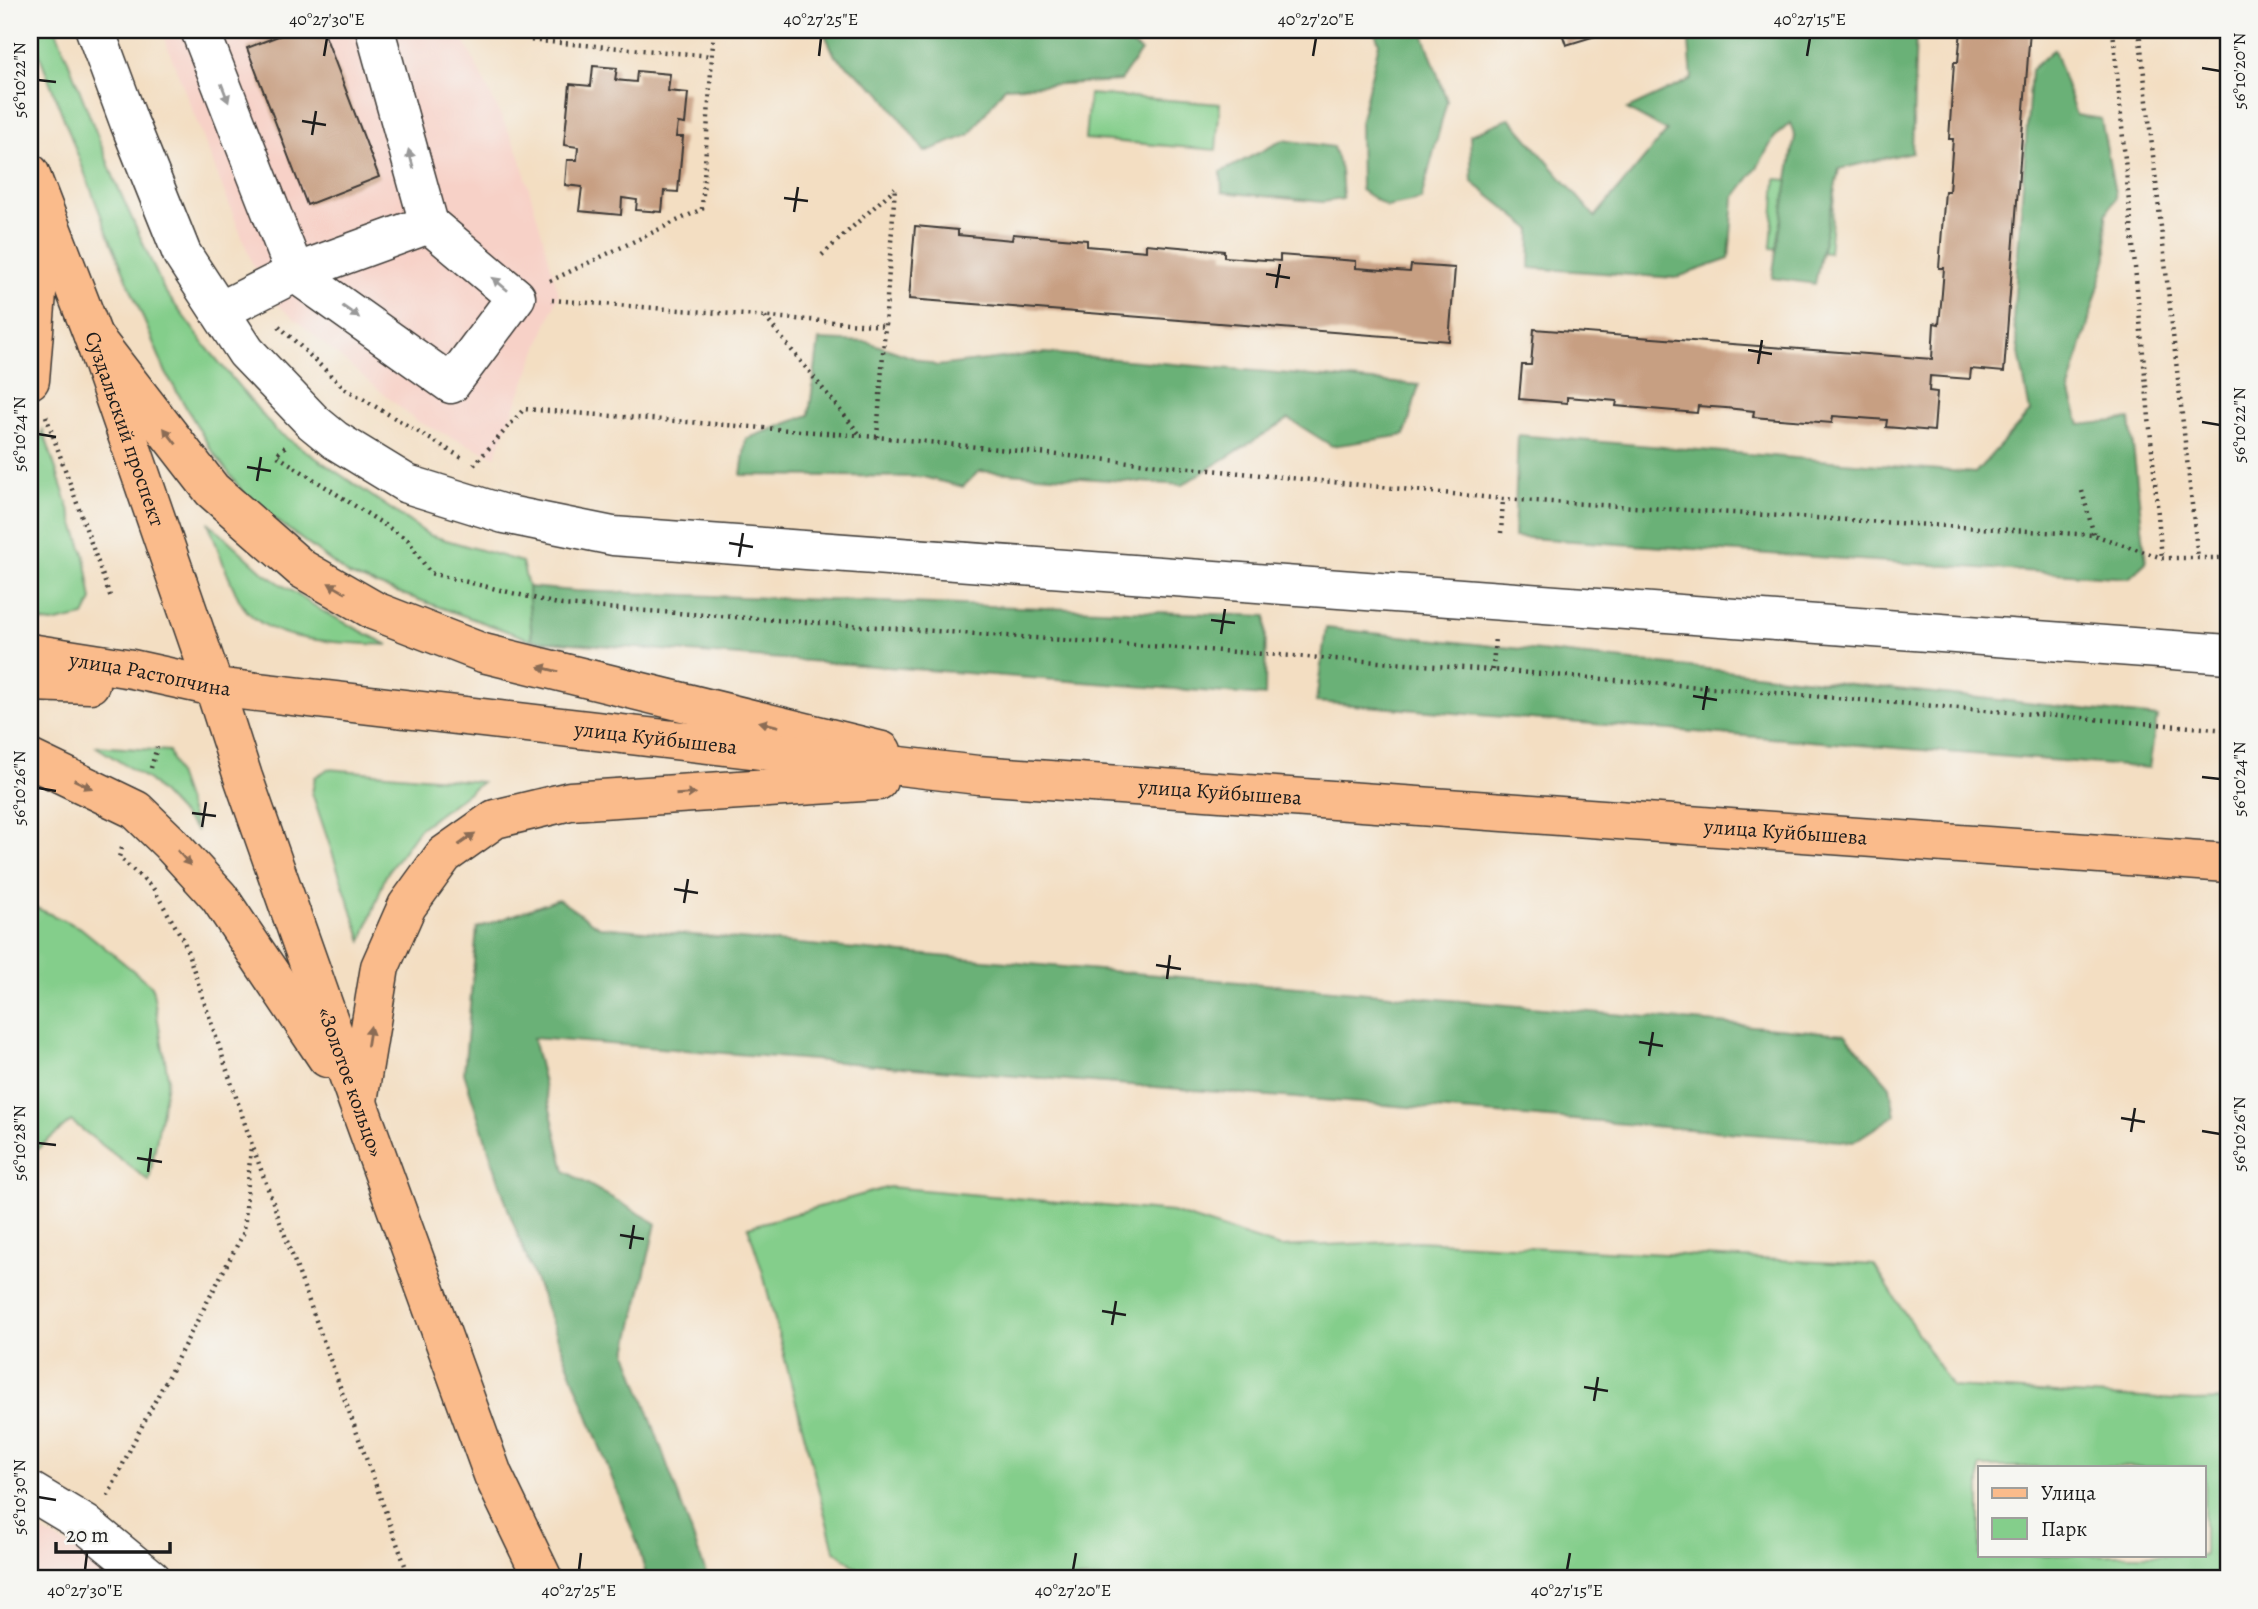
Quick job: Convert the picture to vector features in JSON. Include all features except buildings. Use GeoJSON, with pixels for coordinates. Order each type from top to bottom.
{"type":"FeatureCollection","features":[{"type":"Feature","properties":{"kind":"main road","name":"Суздальский проспект"},"geometry":{"type":"LineString","coordinates":[[30,173],[93,336],[214,687]]}},
{"type":"Feature","properties":{"kind":"main road"},"geometry":{"type":"LineString","coordinates":[[30,380],[44,210]]}},
{"type":"Feature","properties":{"kind":"main road"},"geometry":{"type":"LineString","coordinates":[[93,336],[212,490],[302,569],[375,611],[483,653],[978,775]]}},
{"type":"Feature","properties":{"kind":"main road","name":"улица Растопчина"},"geometry":{"type":"LineString","coordinates":[[30,653],[132,669],[214,687]]}},
{"type":"Feature","properties":{"kind":"main road","name":"улица Растопчина"},"geometry":{"type":"LineString","coordinates":[[30,682],[214,687]]}},
{"type":"Feature","properties":{"kind":"main road","name":"улица Куйбышева"},"geometry":{"type":"LineString","coordinates":[[214,687],[978,775],[2228,863]]}},
{"type":"Feature","properties":{"kind":"main road","name":"«Золотое кольцо»"},"geometry":{"type":"LineString","coordinates":[[214,687],[358,1103],[493,1475],[543,1579]]}},
{"type":"Feature","properties":{"kind":"main road"},"geometry":{"type":"LineString","coordinates":[[30,759],[136,810],[170,842],[219,897],[358,1103]]}},
{"type":"Feature","properties":{"kind":"main road"},"geometry":{"type":"LineString","coordinates":[[358,1103],[380,967],[407,906],[444,855],[495,819],[570,801],[978,775]]}},
{"type":"Feature","properties":{"kind":"main road","name":"«Золотое кольцо»"},"geometry":{"type":"LineString","coordinates":[[493,1475],[515,1579]]}},
{"type":"Feature","properties":{"kind":"street"},"geometry":{"type":"LineString","coordinates":[[95,30],[182,254],[246,352],[313,422],[335,440],[407,484],[504,514],[613,536],[2228,654]]}},
{"type":"Feature","properties":{"kind":"street"},"geometry":{"type":"LineString","coordinates":[[201,30],[282,279],[451,384],[516,297],[429,224],[375,30]]}},
{"type":"Feature","properties":{"kind":"street"},"geometry":{"type":"LineString","coordinates":[[220,311],[282,279],[429,224]]}},
{"type":"Feature","properties":{"kind":"street"},"geometry":{"type":"LineString","coordinates":[[30,1491],[85,1524],[152,1579]]}},
{"type":"Feature","properties":{"kind":"path"},"geometry":{"type":"LineString","coordinates":[[527,30],[527,40],[712,56]]}},
{"type":"Feature","properties":{"kind":"path"},"geometry":{"type":"LineString","coordinates":[[516,297],[702,209],[714,30]]}},
{"type":"Feature","properties":{"kind":"path"},"geometry":{"type":"LineString","coordinates":[[2113,30],[2162,558]]}},
{"type":"Feature","properties":{"kind":"path"},"geometry":{"type":"LineString","coordinates":[[2138,30],[2198,558]]}},
{"type":"Feature","properties":{"kind":"path"},"geometry":{"type":"LineString","coordinates":[[822,256],[895,187],[877,437]]}},
{"type":"Feature","properties":{"kind":"path"},"geometry":{"type":"LineString","coordinates":[[282,279],[272,320],[344,388],[474,465],[524,409],[877,437],[1503,499],[2094,535],[2162,558],[2228,558]]}},
{"type":"Feature","properties":{"kind":"path"},"geometry":{"type":"LineString","coordinates":[[516,297],[886,326]]}},
{"type":"Feature","properties":{"kind":"path"},"geometry":{"type":"LineString","coordinates":[[764,316],[861,436]]}},
{"type":"Feature","properties":{"kind":"path"},"geometry":{"type":"LineString","coordinates":[[344,388],[313,422],[276,455],[408,540],[430,573],[562,605],[1493,670],[2228,730]]}},
{"type":"Feature","properties":{"kind":"path"},"geometry":{"type":"LineString","coordinates":[[47,416],[111,599]]}},
{"type":"Feature","properties":{"kind":"path"},"geometry":{"type":"LineString","coordinates":[[2082,491],[2094,535]]}},
{"type":"Feature","properties":{"kind":"path"},"geometry":{"type":"LineString","coordinates":[[1501,533],[1503,499]]}},
{"type":"Feature","properties":{"kind":"path"},"geometry":{"type":"LineString","coordinates":[[1493,670],[1495,636]]}},
{"type":"Feature","properties":{"kind":"path"},"geometry":{"type":"LineString","coordinates":[[151,768],[157,747]]}},
{"type":"Feature","properties":{"kind":"path"},"geometry":{"type":"LineString","coordinates":[[123,844],[119,857],[153,888],[184,941],[251,1142],[410,1579]]}},
{"type":"Feature","properties":{"kind":"path"},"geometry":{"type":"LineString","coordinates":[[97,1534],[108,1495],[133,1443],[244,1232],[251,1142]]}},
{"type":"Feature","properties":{"kind":"shaded area"},"geometry":{"type":"Polygon","coordinates":[[[161,30],[459,30],[519,153],[559,294],[495,457],[416,421],[278,305],[252,263],[161,30]]]}},
{"type":"Feature","properties":{"kind":"shaded area"},"geometry":{"type":"Polygon","coordinates":[[[30,1525],[82,1553],[111,1579],[30,1579],[30,1525]]]}},
{"type":"Feature","properties":{"kind":"green space"},"geometry":{"type":"Polygon","coordinates":[[[30,30],[56,30],[116,183],[164,290],[208,349],[275,430],[429,535],[522,562],[528,587],[532,640],[349,575],[248,499],[210,448],[166,373],[108,234],[30,30]]]}},
{"type":"Feature","properties":{"kind":"green space"},"geometry":{"type":"Polygon","coordinates":[[[823,30],[1005,30],[1126,41],[1141,51],[1120,81],[1005,87],[969,135],[925,152],[881,93],[835,56],[823,30]]]}},
{"type":"Feature","properties":{"kind":"green space"},"geometry":{"type":"Polygon","coordinates":[[[1374,30],[1422,30],[1447,101],[1421,200],[1387,207],[1361,190],[1360,123],[1379,43],[1374,30]]]}},
{"type":"Feature","properties":{"kind":"green space"},"geometry":{"type":"Polygon","coordinates":[[[1688,30],[1916,30],[1912,152],[1839,169],[1815,284],[1772,278],[1795,136],[1790,123],[1774,138],[1757,168],[1734,198],[1729,259],[1675,278],[1530,268],[1531,229],[1472,182],[1470,135],[1510,118],[1595,217],[1667,131],[1627,109],[1692,79],[1688,30]]]}},
{"type":"Feature","properties":{"kind":"green space"},"geometry":{"type":"Polygon","coordinates":[[[2054,49],[2076,115],[2101,119],[2116,198],[2106,214],[2107,257],[2069,390],[2080,425],[2130,419],[2146,562],[2129,578],[1514,537],[1518,435],[1975,473],[2030,412],[2013,320],[2031,70],[2054,49]]]}},
{"type":"Feature","properties":{"kind":"green space"},"geometry":{"type":"Polygon","coordinates":[[[1089,94],[1220,104],[1216,150],[1085,139],[1089,94]]]}},
{"type":"Feature","properties":{"kind":"green space"},"geometry":{"type":"Polygon","coordinates":[[[1283,140],[1333,147],[1341,170],[1343,199],[1323,202],[1222,192],[1221,172],[1283,140]]]}},
{"type":"Feature","properties":{"kind":"green space"},"geometry":{"type":"Polygon","coordinates":[[[1776,179],[1835,184],[1829,253],[1771,248],[1776,179]]]}},
{"type":"Feature","properties":{"kind":"green space"},"geometry":{"type":"Polygon","coordinates":[[[819,340],[868,342],[937,366],[1044,353],[1419,385],[1405,435],[1332,446],[1289,419],[1182,485],[979,471],[963,487],[923,477],[741,475],[746,439],[809,415],[819,340]]]}},
{"type":"Feature","properties":{"kind":"green space"},"geometry":{"type":"Polygon","coordinates":[[[43,430],[85,557],[92,600],[84,616],[52,623],[30,620],[30,467],[43,430]]]}},
{"type":"Feature","properties":{"kind":"green space"},"geometry":{"type":"Polygon","coordinates":[[[208,522],[264,573],[324,612],[388,645],[308,639],[269,627],[253,617],[236,594],[208,522]]]}},
{"type":"Feature","properties":{"kind":"green space"},"geometry":{"type":"Polygon","coordinates":[[[528,587],[575,591],[1266,616],[1265,696],[532,640],[528,587]]]}},
{"type":"Feature","properties":{"kind":"green space"},"geometry":{"type":"Polygon","coordinates":[[[1326,628],[2157,717],[2149,768],[1316,702],[1326,628]]]}},
{"type":"Feature","properties":{"kind":"green space"},"geometry":{"type":"Polygon","coordinates":[[[95,746],[169,751],[197,831],[150,781],[95,746]]]}},
{"type":"Feature","properties":{"kind":"green space"},"geometry":{"type":"Polygon","coordinates":[[[328,769],[482,782],[419,829],[386,875],[362,941],[312,793],[315,777],[328,769]]]}},
{"type":"Feature","properties":{"kind":"green space"},"geometry":{"type":"Polygon","coordinates":[[[558,899],[599,927],[1845,1034],[1890,1086],[1895,1115],[1853,1142],[533,1038],[565,1171],[656,1223],[627,1352],[708,1579],[647,1579],[638,1545],[509,1212],[464,1073],[477,928],[558,899]]]}},
{"type":"Feature","properties":{"kind":"green space"},"geometry":{"type":"Polygon","coordinates":[[[30,905],[81,928],[152,986],[168,1077],[149,1181],[71,1121],[30,1155],[30,905]]]}},
{"type":"Feature","properties":{"kind":"green space"},"geometry":{"type":"Polygon","coordinates":[[[889,1187],[1172,1212],[1280,1247],[1416,1241],[1874,1265],[1952,1387],[2194,1401],[2228,1400],[2228,1579],[871,1579],[834,1550],[762,1270],[748,1227],[889,1187]]]}}]}
